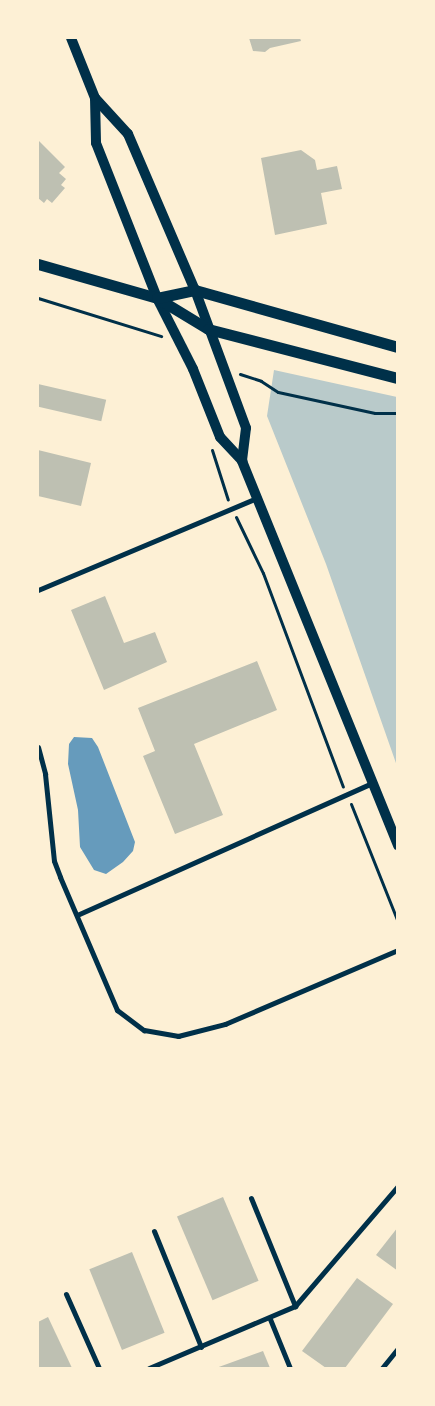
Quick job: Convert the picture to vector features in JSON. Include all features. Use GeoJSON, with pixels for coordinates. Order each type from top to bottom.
{"type":"FeatureCollection","features":[{"type":"Feature","properties":{"kind":"main road"},"geometry":{"type":"LineString","coordinates":[[71,38],[95,98],[96,142],[157,298],[193,369],[220,437],[242,461],[398,846]]}},
{"type":"Feature","properties":{"kind":"main road"},"geometry":{"type":"LineString","coordinates":[[95,98],[128,134],[195,290],[246,428],[242,461]]}},
{"type":"Feature","properties":{"kind":"main road"},"geometry":{"type":"LineString","coordinates":[[38,264],[157,298],[208,329],[398,378]]}},
{"type":"Feature","properties":{"kind":"main road"},"geometry":{"type":"LineString","coordinates":[[157,298],[195,290],[398,347]]}},
{"type":"Feature","properties":{"kind":"street"},"geometry":{"type":"LineString","coordinates":[[38,590],[257,498]]}},
{"type":"Feature","properties":{"kind":"street"},"geometry":{"type":"LineString","coordinates":[[38,747],[45,774],[54,861],[117,1010],[144,1030],[161,1035],[178,1036],[225,1024],[398,950]]}},
{"type":"Feature","properties":{"kind":"street"},"geometry":{"type":"LineString","coordinates":[[77,915],[372,783]]}},
{"type":"Feature","properties":{"kind":"street"},"geometry":{"type":"LineString","coordinates":[[149,1368],[295,1306],[398,1186]]}},
{"type":"Feature","properties":{"kind":"street"},"geometry":{"type":"LineString","coordinates":[[251,1198],[295,1306]]}},
{"type":"Feature","properties":{"kind":"street"},"geometry":{"type":"LineString","coordinates":[[154,1231],[201,1347]]}},
{"type":"Feature","properties":{"kind":"street"},"geometry":{"type":"LineString","coordinates":[[66,1294],[99,1368]]}},
{"type":"Feature","properties":{"kind":"street"},"geometry":{"type":"LineString","coordinates":[[270,1318],[290,1368]]}},
{"type":"Feature","properties":{"kind":"street"},"geometry":{"type":"LineString","coordinates":[[382,1368],[398,1348]]}},
{"type":"Feature","properties":{"kind":"path"},"geometry":{"type":"LineString","coordinates":[[38,298],[164,337]]}},
{"type":"Feature","properties":{"kind":"path"},"geometry":{"type":"LineString","coordinates":[[261,381],[278,392],[375,413],[398,413]]}},
{"type":"Feature","properties":{"kind":"path"},"geometry":{"type":"LineString","coordinates":[[244,535],[250,542],[289,639],[338,775]]}},
{"type":"Feature","properties":{"kind":"path"},"geometry":{"type":"LineString","coordinates":[[359,824],[398,922]]}},
{"type":"Feature","properties":{"kind":"shaded area"},"geometry":{"type":"Polygon","coordinates":[[[274,370],[397,397],[397,766],[326,564],[267,416],[274,370]]]}},
{"type":"Feature","properties":{"kind":"water"},"geometry":{"type":"Polygon","coordinates":[[[74,737],[92,738],[98,747],[135,842],[133,851],[123,862],[106,874],[94,870],[80,847],[78,810],[68,764],[69,744],[74,737]]]}},
{"type":"Feature","properties":{"kind":"building"},"geometry":{"type":"Polygon","coordinates":[[[249,38],[300,38],[301,41],[270,48],[265,52],[253,51],[249,38]]]}},
{"type":"Feature","properties":{"kind":"building"},"geometry":{"type":"Polygon","coordinates":[[[38,140],[65,167],[59,173],[66,179],[61,185],[65,188],[52,203],[47,199],[44,203],[38,198],[38,140]]]}},
{"type":"Feature","properties":{"kind":"building"},"geometry":{"type":"Polygon","coordinates":[[[301,150],[315,160],[317,170],[337,166],[342,189],[321,193],[327,224],[275,235],[261,158],[301,150]]]}},
{"type":"Feature","properties":{"kind":"building"},"geometry":{"type":"Polygon","coordinates":[[[38,384],[106,400],[101,421],[38,407],[38,384]]]}},
{"type":"Feature","properties":{"kind":"building"},"geometry":{"type":"Polygon","coordinates":[[[38,450],[91,463],[81,506],[38,496],[38,450]]]}},
{"type":"Feature","properties":{"kind":"building"},"geometry":{"type":"Polygon","coordinates":[[[105,596],[124,643],[155,632],[167,662],[104,690],[71,610],[105,596]]]}},
{"type":"Feature","properties":{"kind":"building"},"geometry":{"type":"Polygon","coordinates":[[[257,661],[277,710],[194,744],[223,815],[175,834],[143,756],[155,751],[138,708],[257,661]]]}},
{"type":"Feature","properties":{"kind":"building"},"geometry":{"type":"Polygon","coordinates":[[[223,1197],[259,1281],[213,1300],[177,1217],[223,1197]]]}},
{"type":"Feature","properties":{"kind":"building"},"geometry":{"type":"Polygon","coordinates":[[[398,1227],[398,1271],[376,1255],[398,1227]]]}},
{"type":"Feature","properties":{"kind":"building"},"geometry":{"type":"Polygon","coordinates":[[[132,1252],[165,1333],[122,1350],[89,1269],[132,1252]]]}},
{"type":"Feature","properties":{"kind":"building"},"geometry":{"type":"Polygon","coordinates":[[[357,1278],[393,1304],[345,1368],[326,1368],[302,1351],[357,1278]]]}},
{"type":"Feature","properties":{"kind":"building"},"geometry":{"type":"Polygon","coordinates":[[[48,1317],[72,1368],[38,1368],[38,1322],[48,1317]]]}},
{"type":"Feature","properties":{"kind":"building"},"geometry":{"type":"Polygon","coordinates":[[[263,1351],[270,1368],[216,1368],[263,1351]]]}}]}
